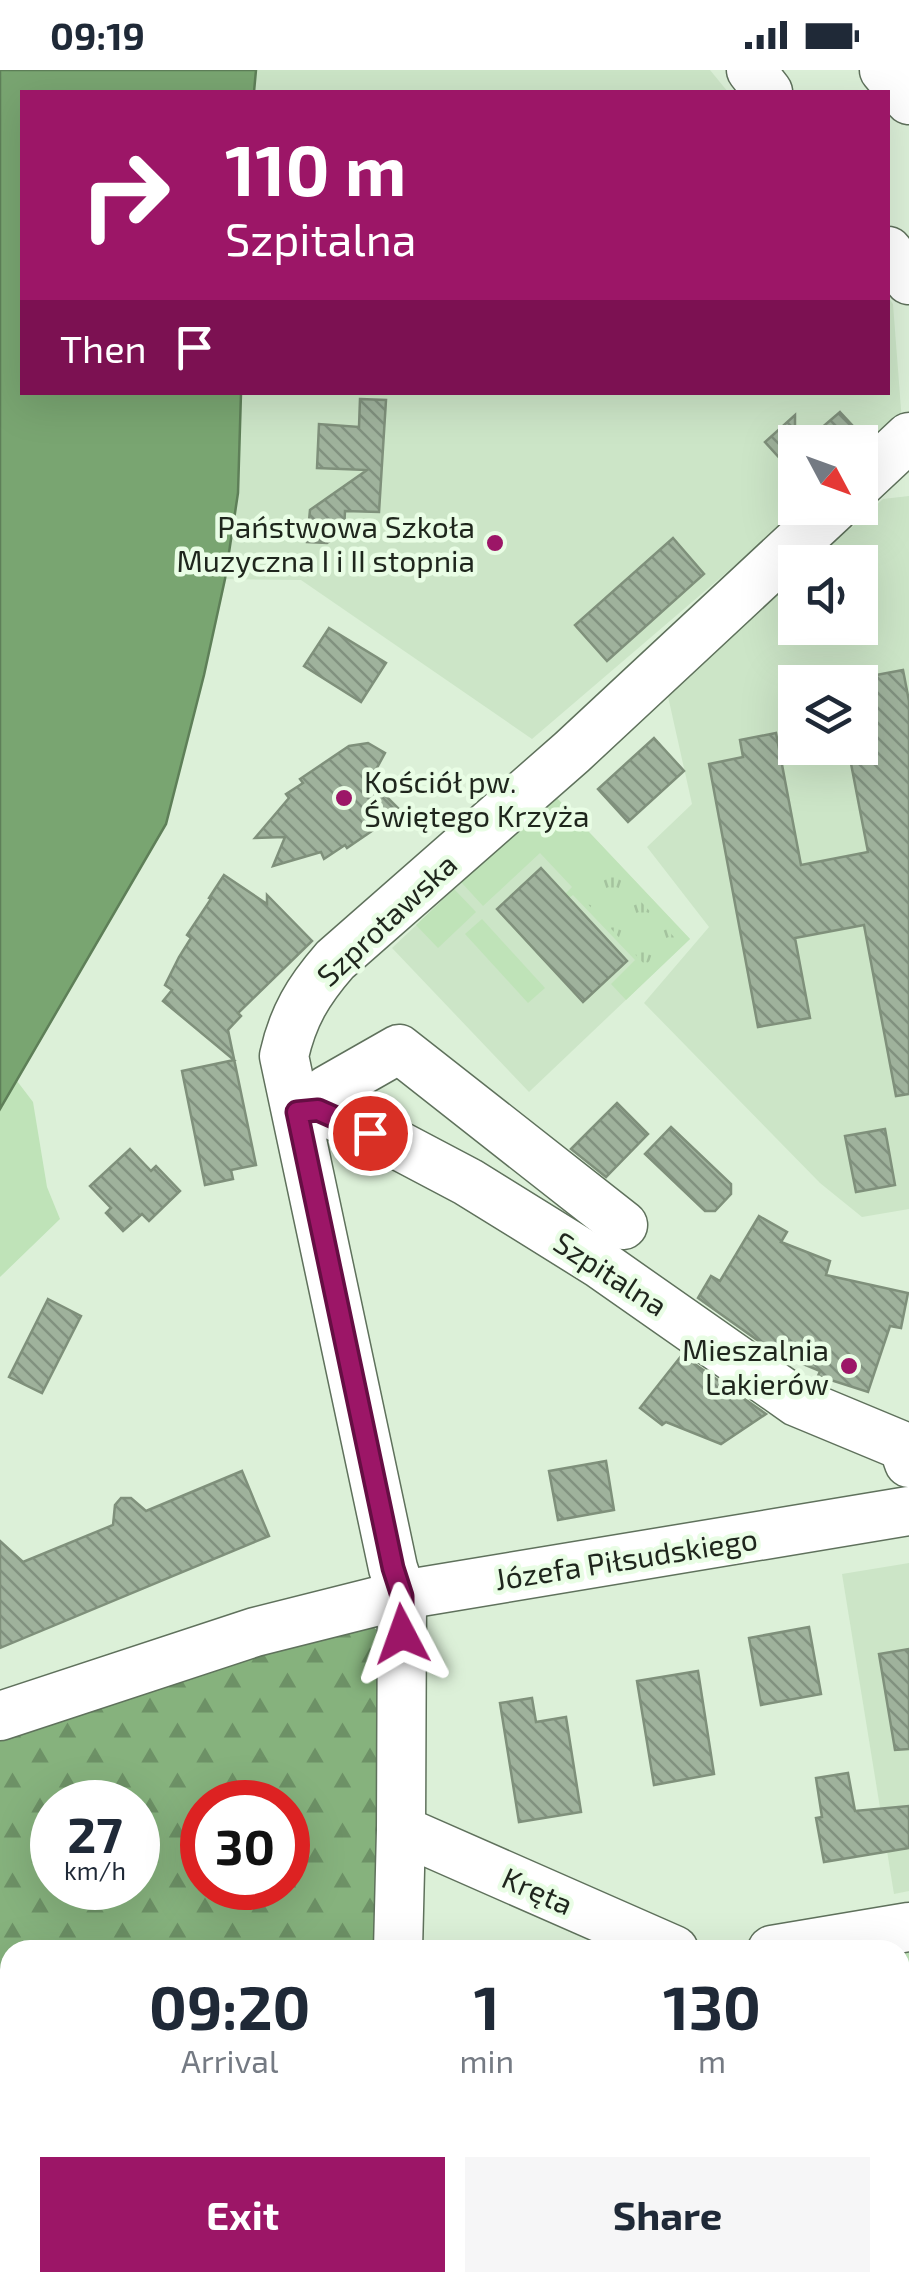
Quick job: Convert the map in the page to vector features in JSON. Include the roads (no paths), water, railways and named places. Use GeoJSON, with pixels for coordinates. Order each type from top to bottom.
{"type":"FeatureCollection","features":[{"type":"Feature","properties":{"kind":"street"},"geometry":{"type":"LineString","coordinates":[[890,254],[909,280]]}},
{"type":"Feature","properties":{"kind":"street"},"geometry":{"type":"LineString","coordinates":[[878,467],[909,437]]}},
{"type":"Feature","properties":{"kind":"street","name":"Szprotawska"},"geometry":{"type":"LineString","coordinates":[[402,1596],[393,1568],[308,1110],[284,1056],[290,1027],[312,986],[335,960],[572,752],[816,525]]}},
{"type":"Feature","properties":{"kind":"street"},"geometry":{"type":"LineString","coordinates":[[308,1110],[326,1090],[399,1050],[623,1225]]}},
{"type":"Feature","properties":{"kind":"street","name":"Szpitalna"},"geometry":{"type":"LineString","coordinates":[[308,1110],[396,1144],[468,1182],[600,1264],[797,1402],[903,1446],[909,1462]]}},
{"type":"Feature","properties":{"kind":"street","name":"Józefa Piłsudskiego"},"geometry":{"type":"LineString","coordinates":[[0,1716],[256,1632],[402,1596],[909,1511]]}},
{"type":"Feature","properties":{"kind":"street"},"geometry":{"type":"LineString","coordinates":[[398,1940],[402,1596]]}},
{"type":"Feature","properties":{"kind":"street","name":"Kręta"},"geometry":{"type":"LineString","coordinates":[[401,1830],[638,1940]]}},
{"type":"Feature","properties":{"kind":"street"},"geometry":{"type":"LineString","coordinates":[[832,1940],[909,1927]]}},
{"type":"Feature","properties":{"kind":"place","name":"Państwowa Szkoła Muzyczna I i II stopnia"},"geometry":{"type":"Point","coordinates":[495,543]}},
{"type":"Feature","properties":{"kind":"place","name":"Kościół pw. Świętego Krzyża"},"geometry":{"type":"Point","coordinates":[344,798]}},
{"type":"Feature","properties":{"kind":"place","name":"Mieszalnia Lakierów"},"geometry":{"type":"Point","coordinates":[849,1366]}}]}
